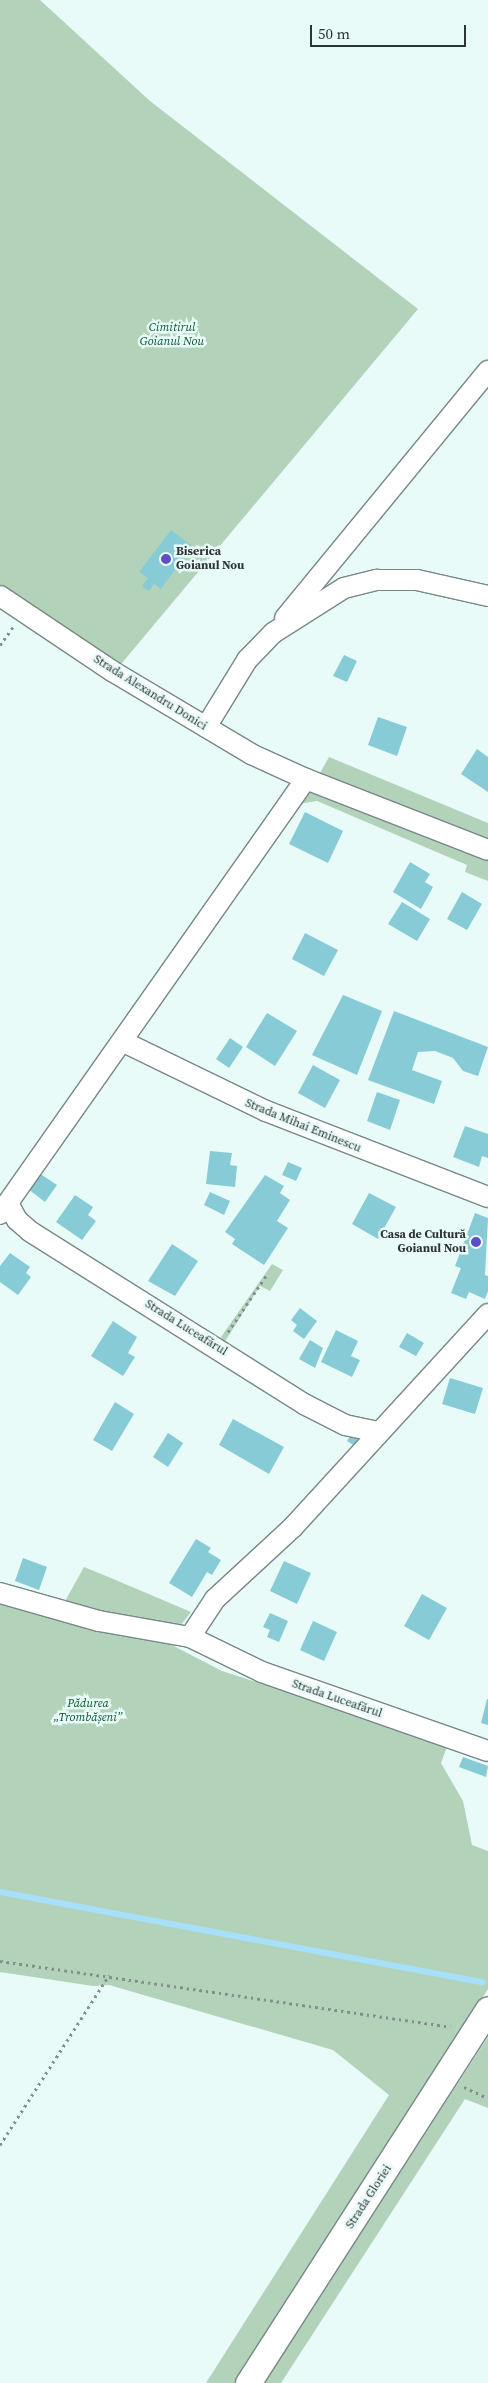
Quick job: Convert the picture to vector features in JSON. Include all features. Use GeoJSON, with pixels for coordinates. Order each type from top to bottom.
{"type":"FeatureCollection","features":[{"type":"Feature","properties":{"kind":"street"},"geometry":{"type":"LineString","coordinates":[[206,727],[247,660],[273,633],[488,371]]}},
{"type":"Feature","properties":{"kind":"street"},"geometry":{"type":"LineString","coordinates":[[273,633],[344,588],[377,580],[418,580],[488,596]]}},
{"type":"Feature","properties":{"kind":"street","name":"Strada Alexandru Donici"},"geometry":{"type":"LineString","coordinates":[[0,596],[112,671],[251,754],[306,779],[488,850]]}},
{"type":"Feature","properties":{"kind":"street"},"geometry":{"type":"LineString","coordinates":[[124,1042],[306,779]]}},
{"type":"Feature","properties":{"kind":"street","name":"Strada Mihai Eminescu"},"geometry":{"type":"LineString","coordinates":[[124,1042],[266,1111],[488,1197]]}},
{"type":"Feature","properties":{"kind":"street","name":"Strada Luceafărul"},"geometry":{"type":"LineString","coordinates":[[124,1042],[4,1209],[31,1232],[217,1347],[304,1404],[345,1425],[378,1432]]}},
{"type":"Feature","properties":{"kind":"street"},"geometry":{"type":"LineString","coordinates":[[190,1637],[215,1599],[293,1527],[488,1314]]}},
{"type":"Feature","properties":{"kind":"street","name":"Strada Luceafărul"},"geometry":{"type":"LineString","coordinates":[[0,1593],[99,1621],[190,1637],[262,1672],[488,1751]]}},
{"type":"Feature","properties":{"kind":"street","name":"Strada Gloriei"},"geometry":{"type":"LineString","coordinates":[[248,2383],[488,2010]]}},
{"type":"Feature","properties":{"kind":"path"},"geometry":{"type":"LineString","coordinates":[[217,1347],[268,1273]]}},
{"type":"Feature","properties":{"kind":"path"},"geometry":{"type":"LineString","coordinates":[[0,1961],[109,1975],[475,2031]]}},
{"type":"Feature","properties":{"kind":"path"},"geometry":{"type":"LineString","coordinates":[[0,2145],[109,1975]]}},
{"type":"Feature","properties":{"kind":"green space","name":"Cimitirul Goianul Nou"},"geometry":{"type":"Polygon","coordinates":[[[0,0],[40,0],[150,101],[418,309],[117,669],[0,589],[0,0]]]}},
{"type":"Feature","properties":{"kind":"green space"},"geometry":{"type":"Polygon","coordinates":[[[329,757],[488,823],[488,840],[320,773],[329,757]]]}},
{"type":"Feature","properties":{"kind":"green space"},"geometry":{"type":"Polygon","coordinates":[[[309,787],[488,859],[488,881],[465,872],[467,865],[317,801],[298,804],[309,787]]]}},
{"type":"Feature","properties":{"kind":"green space"},"geometry":{"type":"Polygon","coordinates":[[[272,1264],[283,1270],[270,1291],[260,1286],[224,1343],[221,1337],[272,1264]]]}},
{"type":"Feature","properties":{"kind":"green space"},"geometry":{"type":"Polygon","coordinates":[[[84,1567],[191,1612],[177,1630],[64,1603],[84,1567]]]}},
{"type":"Feature","properties":{"kind":"green space","name":"Pădurea „Trombășeni”"},"geometry":{"type":"Polygon","coordinates":[[[0,1600],[164,1641],[222,1671],[448,1744],[441,1763],[463,1801],[472,1845],[488,1851],[488,1989],[236,2383],[206,2383],[389,2095],[333,2050],[109,1985],[93,1986],[0,1972],[0,1600]]]}},
{"type":"Feature","properties":{"kind":"green space"},"geometry":{"type":"Polygon","coordinates":[[[488,2037],[488,2108],[465,2099],[281,2383],[263,2383],[488,2037]]]}},
{"type":"Feature","properties":{"kind":"building","name":"Biserica Goianul Nou"},"geometry":{"type":"Polygon","coordinates":[[[171,530],[192,546],[161,589],[154,584],[149,591],[142,586],[148,578],[139,572],[171,530]]]}},
{"type":"Feature","properties":{"kind":"building"},"geometry":{"type":"Polygon","coordinates":[[[344,655],[357,661],[347,682],[333,676],[344,655]]]}},
{"type":"Feature","properties":{"kind":"building"},"geometry":{"type":"Polygon","coordinates":[[[378,717],[407,727],[397,756],[368,745],[378,717]]]}},
{"type":"Feature","properties":{"kind":"building"},"geometry":{"type":"Polygon","coordinates":[[[477,749],[488,757],[488,792],[461,774],[477,749]]]}},
{"type":"Feature","properties":{"kind":"building"},"geometry":{"type":"Polygon","coordinates":[[[305,812],[343,831],[328,863],[289,844],[305,812]]]}},
{"type":"Feature","properties":{"kind":"building"},"geometry":{"type":"Polygon","coordinates":[[[410,862],[430,874],[425,882],[433,887],[421,909],[393,892],[410,862]]]}},
{"type":"Feature","properties":{"kind":"building"},"geometry":{"type":"Polygon","coordinates":[[[462,892],[482,904],[467,930],[447,919],[462,892]]]}},
{"type":"Feature","properties":{"kind":"building"},"geometry":{"type":"Polygon","coordinates":[[[402,902],[430,919],[417,941],[388,924],[402,902]]]}},
{"type":"Feature","properties":{"kind":"building"},"geometry":{"type":"Polygon","coordinates":[[[305,933],[338,950],[324,976],[292,959],[305,933]]]}},
{"type":"Feature","properties":{"kind":"building"},"geometry":{"type":"Polygon","coordinates":[[[343,995],[382,1011],[357,1075],[312,1055],[343,995]]]}},
{"type":"Feature","properties":{"kind":"building"},"geometry":{"type":"Polygon","coordinates":[[[394,1011],[488,1047],[478,1076],[463,1071],[453,1058],[435,1051],[418,1052],[412,1070],[442,1081],[434,1104],[368,1080],[394,1011]]]}},
{"type":"Feature","properties":{"kind":"building"},"geometry":{"type":"Polygon","coordinates":[[[267,1013],[297,1031],[275,1066],[246,1047],[267,1013]]]}},
{"type":"Feature","properties":{"kind":"building"},"geometry":{"type":"Polygon","coordinates":[[[230,1038],[243,1047],[229,1068],[216,1059],[230,1038]]]}},
{"type":"Feature","properties":{"kind":"building"},"geometry":{"type":"Polygon","coordinates":[[[313,1065],[340,1080],[325,1108],[298,1093],[313,1065]]]}},
{"type":"Feature","properties":{"kind":"building"},"geometry":{"type":"Polygon","coordinates":[[[377,1092],[400,1100],[390,1130],[367,1121],[377,1092]]]}},
{"type":"Feature","properties":{"kind":"building"},"geometry":{"type":"Polygon","coordinates":[[[465,1126],[488,1134],[488,1158],[482,1156],[479,1167],[453,1157],[465,1126]]]}},
{"type":"Feature","properties":{"kind":"building"},"geometry":{"type":"Polygon","coordinates":[[[210,1151],[232,1153],[230,1165],[237,1166],[235,1187],[206,1184],[210,1151]]]}},
{"type":"Feature","properties":{"kind":"building"},"geometry":{"type":"Polygon","coordinates":[[[288,1162],[302,1168],[296,1181],[282,1175],[288,1162]]]}},
{"type":"Feature","properties":{"kind":"building"},"geometry":{"type":"Polygon","coordinates":[[[39,1173],[57,1185],[45,1202],[28,1189],[39,1173]]]}},
{"type":"Feature","properties":{"kind":"building"},"geometry":{"type":"Polygon","coordinates":[[[265,1175],[284,1186],[280,1193],[290,1200],[277,1221],[288,1228],[264,1265],[232,1244],[235,1239],[225,1232],[265,1175]]]}},
{"type":"Feature","properties":{"kind":"building"},"geometry":{"type":"Polygon","coordinates":[[[210,1192],[230,1201],[224,1215],[204,1205],[210,1192]]]}},
{"type":"Feature","properties":{"kind":"building"},"geometry":{"type":"Polygon","coordinates":[[[369,1193],[396,1207],[378,1239],[352,1224],[369,1193]]]}},
{"type":"Feature","properties":{"kind":"building"},"geometry":{"type":"Polygon","coordinates":[[[75,1195],[93,1207],[88,1215],[96,1221],[82,1240],[56,1222],[75,1195]]]}},
{"type":"Feature","properties":{"kind":"building","name":"Casa de Cultură Goianul Nou"},"geometry":{"type":"Polygon","coordinates":[[[475,1213],[488,1218],[485,1275],[488,1276],[488,1291],[485,1299],[469,1292],[466,1299],[451,1293],[461,1268],[455,1266],[475,1213]]]}},
{"type":"Feature","properties":{"kind":"building"},"geometry":{"type":"Polygon","coordinates":[[[172,1244],[198,1261],[175,1296],[148,1281],[172,1244]]]}},
{"type":"Feature","properties":{"kind":"building"},"geometry":{"type":"Polygon","coordinates":[[[10,1253],[30,1267],[26,1273],[31,1277],[18,1295],[0,1282],[0,1266],[10,1253]]]}},
{"type":"Feature","properties":{"kind":"building"},"geometry":{"type":"Polygon","coordinates":[[[300,1308],[317,1321],[304,1339],[293,1331],[297,1325],[291,1320],[300,1308]]]}},
{"type":"Feature","properties":{"kind":"building"},"geometry":{"type":"Polygon","coordinates":[[[113,1321],[137,1337],[128,1353],[135,1357],[123,1376],[91,1356],[113,1321]]]}},
{"type":"Feature","properties":{"kind":"building"},"geometry":{"type":"Polygon","coordinates":[[[336,1330],[358,1341],[351,1356],[360,1360],[352,1377],[321,1362],[336,1330]]]}},
{"type":"Feature","properties":{"kind":"building"},"geometry":{"type":"Polygon","coordinates":[[[407,1333],[424,1343],[416,1356],[399,1347],[407,1333]]]}},
{"type":"Feature","properties":{"kind":"building"},"geometry":{"type":"Polygon","coordinates":[[[310,1340],[323,1348],[315,1368],[299,1359],[310,1340]]]}},
{"type":"Feature","properties":{"kind":"building"},"geometry":{"type":"Polygon","coordinates":[[[450,1378],[483,1388],[475,1414],[442,1404],[450,1378]]]}},
{"type":"Feature","properties":{"kind":"building"},"geometry":{"type":"Polygon","coordinates":[[[115,1402],[134,1414],[112,1451],[93,1440],[115,1402]]]}},
{"type":"Feature","properties":{"kind":"building"},"geometry":{"type":"Polygon","coordinates":[[[233,1419],[284,1447],[269,1474],[219,1445],[233,1419]]]}},
{"type":"Feature","properties":{"kind":"building"},"geometry":{"type":"Polygon","coordinates":[[[168,1433],[183,1443],[168,1467],[153,1457],[168,1433]]]}},
{"type":"Feature","properties":{"kind":"building"},"geometry":{"type":"Polygon","coordinates":[[[352,1433],[360,1439],[355,1446],[347,1441],[352,1433]]]}},
{"type":"Feature","properties":{"kind":"building"},"geometry":{"type":"Polygon","coordinates":[[[196,1539],[211,1548],[208,1552],[221,1560],[212,1575],[207,1572],[192,1597],[169,1583],[196,1539]]]}},
{"type":"Feature","properties":{"kind":"building"},"geometry":{"type":"Polygon","coordinates":[[[23,1558],[47,1567],[39,1590],[15,1581],[23,1558]]]}},
{"type":"Feature","properties":{"kind":"building"},"geometry":{"type":"Polygon","coordinates":[[[284,1561],[311,1573],[297,1604],[270,1591],[284,1561]]]}},
{"type":"Feature","properties":{"kind":"building"},"geometry":{"type":"Polygon","coordinates":[[[422,1594],[447,1608],[429,1640],[404,1626],[422,1594]]]}},
{"type":"Feature","properties":{"kind":"building"},"geometry":{"type":"Polygon","coordinates":[[[270,1613],[288,1621],[279,1642],[267,1637],[270,1630],[263,1627],[270,1613]]]}},
{"type":"Feature","properties":{"kind":"building"},"geometry":{"type":"Polygon","coordinates":[[[313,1621],[337,1632],[324,1661],[300,1650],[313,1621]]]}},
{"type":"Feature","properties":{"kind":"building"},"geometry":{"type":"Polygon","coordinates":[[[488,1699],[488,1725],[481,1723],[488,1699]]]}},
{"type":"Feature","properties":{"kind":"building"},"geometry":{"type":"Polygon","coordinates":[[[463,1757],[488,1766],[486,1777],[459,1767],[463,1757]]]}},
{"type":"Feature","properties":{"kind":"waterway"},"geometry":{"type":"LineString","coordinates":[[0,1892],[483,1982]]}},
{"type":"Feature","properties":{"kind":"place","name":"Biserica Goianul Nou"},"geometry":{"type":"Point","coordinates":[166,559]}},
{"type":"Feature","properties":{"kind":"place","name":"Casa de Cultură Goianul Nou"},"geometry":{"type":"Point","coordinates":[476,1242]}}]}
